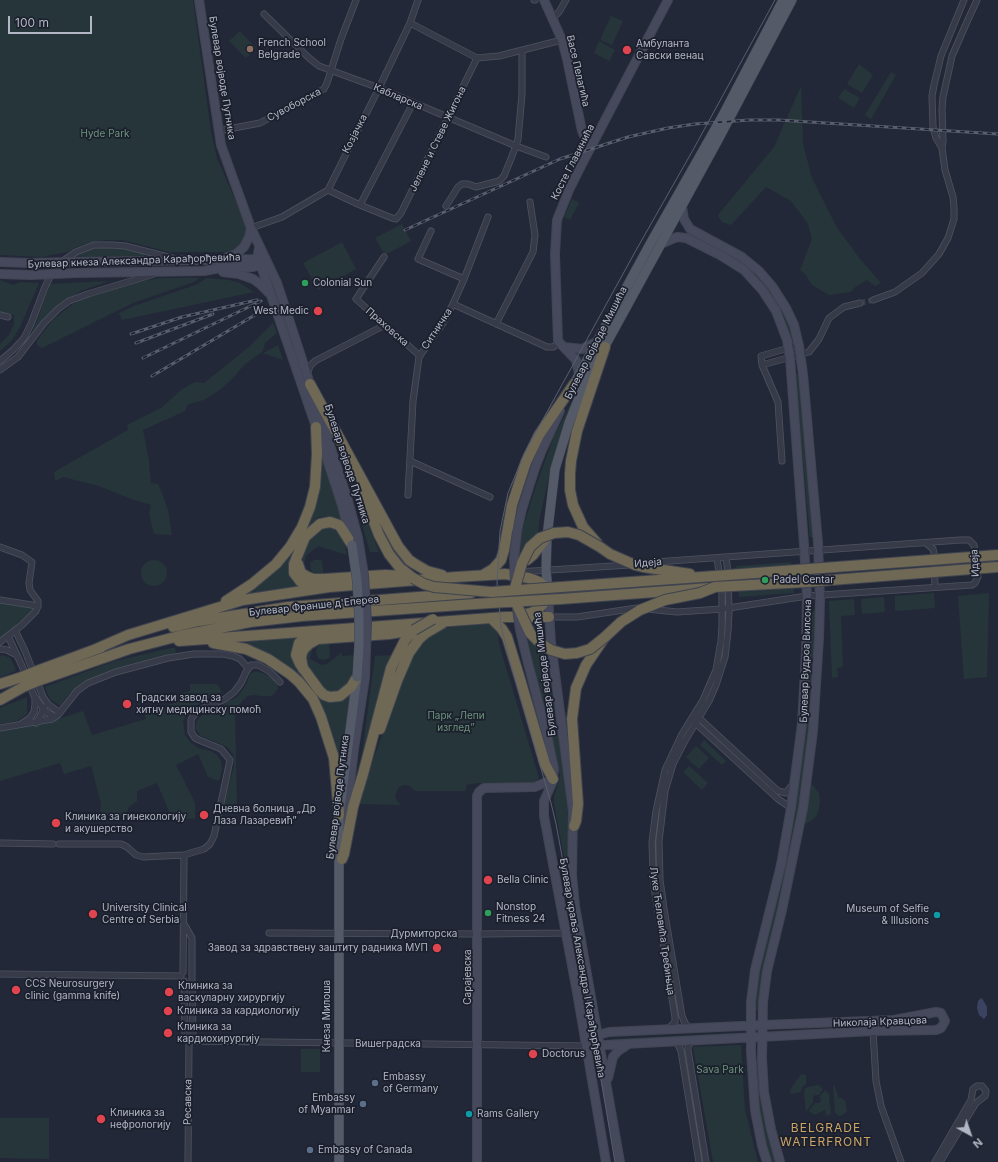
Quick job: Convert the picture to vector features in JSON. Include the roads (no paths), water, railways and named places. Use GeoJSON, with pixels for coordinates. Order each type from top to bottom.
{"type":"FeatureCollection","features":[{"type":"Feature","properties":{"kind":"highway"},"geometry":{"type":"LineString","coordinates":[[601,344],[577,431],[571,461],[569,482],[571,498],[576,512],[583,527],[600,546],[610,554],[623,561],[643,568],[701,577]]}},
{"type":"Feature","properties":{"kind":"highway"},"geometry":{"type":"LineString","coordinates":[[309,380],[349,456],[405,555],[423,569],[452,577]]}},
{"type":"Feature","properties":{"kind":"highway"},"geometry":{"type":"LineString","coordinates":[[483,575],[493,569],[503,556],[512,505],[526,462],[540,435],[574,384]]}},
{"type":"Feature","properties":{"kind":"highway"},"geometry":{"type":"LineString","coordinates":[[206,611],[229,600],[260,578],[276,564],[296,537],[306,518],[315,487],[317,454],[316,427]]}},
{"type":"Feature","properties":{"kind":"highway"},"geometry":{"type":"LineString","coordinates":[[349,456],[379,535],[393,560],[400,568],[413,578],[434,587],[491,592],[998,555]]}},
{"type":"Feature","properties":{"kind":"highway"},"geometry":{"type":"LineString","coordinates":[[355,541],[338,525],[330,522],[325,522],[314,527],[305,537],[297,556],[299,570],[304,575],[327,583],[505,574],[533,579],[544,586],[548,592],[545,601],[540,608],[531,613],[516,616]]}},
{"type":"Feature","properties":{"kind":"highway"},"geometry":{"type":"LineString","coordinates":[[515,588],[526,553],[532,544],[544,536],[554,532],[568,532],[579,535],[600,546]]}},
{"type":"Feature","properties":{"kind":"highway"},"geometry":{"type":"LineString","coordinates":[[504,550],[509,557],[520,562],[525,561],[536,552],[547,536]]}},
{"type":"Feature","properties":{"kind":"highway"},"geometry":{"type":"LineString","coordinates":[[304,669],[302,657],[306,647],[318,639],[389,634],[414,630],[433,619],[490,604],[998,567]]}},
{"type":"Feature","properties":{"kind":"highway"},"geometry":{"type":"LineString","coordinates":[[96,649],[128,635],[243,600],[327,583],[385,575],[413,578]]}},
{"type":"Feature","properties":{"kind":"highway"},"geometry":{"type":"LineString","coordinates":[[517,605],[530,633],[540,643],[551,650],[565,654],[577,653],[590,648],[605,637],[620,622],[640,610],[666,600],[700,593],[715,587]]}},
{"type":"Feature","properties":{"kind":"highway","name":"Булевар Франше д'Епереа"},"geometry":{"type":"LineString","coordinates":[[0,696],[21,683],[96,649],[157,631],[199,621],[279,608],[491,592]]}},
{"type":"Feature","properties":{"kind":"highway","name":"Булевар Франше д'Епереа"},"geometry":{"type":"LineString","coordinates":[[39,676],[152,643],[250,622],[327,614],[490,604]]}},
{"type":"Feature","properties":{"kind":"highway"},"geometry":{"type":"LineString","coordinates":[[152,643],[516,616],[549,617]]}},
{"type":"Feature","properties":{"kind":"highway"},"geometry":{"type":"LineString","coordinates":[[491,618],[502,629],[507,637],[545,764],[553,779]]}},
{"type":"Feature","properties":{"kind":"highway"},"geometry":{"type":"LineString","coordinates":[[363,774],[375,745],[397,680],[409,653],[415,643],[422,636],[448,621]]}},
{"type":"Feature","properties":{"kind":"highway"},"geometry":{"type":"LineString","coordinates":[[319,630],[306,636],[299,643],[296,652],[297,658],[315,687],[324,695],[336,697],[344,694],[361,677]]}},
{"type":"Feature","properties":{"kind":"highway"},"geometry":{"type":"LineString","coordinates":[[342,859],[353,808],[391,668],[402,645],[414,630]]}},
{"type":"Feature","properties":{"kind":"highway"},"geometry":{"type":"LineString","coordinates":[[574,826],[578,804],[573,736],[573,706],[578,682],[591,658],[605,637]]}},
{"type":"Feature","properties":{"kind":"highway"},"geometry":{"type":"LineString","coordinates":[[193,641],[232,646],[258,654],[281,667],[306,690],[317,707],[331,744],[334,758],[339,815]]}},
{"type":"Feature","properties":{"kind":"highway"},"geometry":{"type":"LineString","coordinates":[[0,685],[21,683]]}},
{"type":"Feature","properties":{"kind":"highway"},"geometry":{"type":"LineString","coordinates":[[0,700],[21,683]]}},
{"type":"Feature","properties":{"kind":"main road","name":"Булевар војводе Путника"},"geometry":{"type":"LineString","coordinates":[[199,0],[222,150],[259,248],[272,297],[355,541]]}},
{"type":"Feature","properties":{"kind":"main road","name":"Васе Пелагића"},"geometry":{"type":"LineString","coordinates":[[544,0],[562,40],[568,59],[582,131],[586,140],[591,146]]}},
{"type":"Feature","properties":{"kind":"main road","name":"Косте Главинића"},"geometry":{"type":"LineString","coordinates":[[561,345],[557,338],[555,254],[556,225],[559,214],[591,146],[668,0]]}},
{"type":"Feature","properties":{"kind":"main road","name":"Булевар војводе Мишића"},"geometry":{"type":"LineString","coordinates":[[574,826],[551,643],[546,570],[547,536],[555,470],[565,435],[601,344],[783,0]]}},
{"type":"Feature","properties":{"kind":"main road","name":"Булевар војводе Мишића"},"geometry":{"type":"LineString","coordinates":[[553,779],[554,769],[548,740],[520,630],[515,588],[514,558],[522,509],[542,450],[579,374],[601,344],[661,244],[792,0]]}},
{"type":"Feature","properties":{"kind":"main road","name":"Булевар Вудроа Вилсона"},"geometry":{"type":"LineString","coordinates":[[682,207],[684,219],[690,229],[742,257],[759,271],[770,283],[790,315],[801,355],[818,550],[819,595],[816,700],[807,778],[793,860],[767,971],[763,1002],[762,1037],[764,1092],[771,1129],[780,1162]]}},
{"type":"Feature","properties":{"kind":"main road"},"geometry":{"type":"LineString","coordinates":[[218,259],[236,254],[244,248],[251,228]]}},
{"type":"Feature","properties":{"kind":"main road","name":"Булевар Вудроа Вилсона"},"geometry":{"type":"LineString","coordinates":[[661,244],[672,238],[686,238],[720,255],[744,270],[757,283],[773,305],[782,324],[790,358],[805,551],[807,596],[804,694],[795,780],[781,865],[755,970],[752,1002],[751,1038],[755,1110],[762,1146],[767,1162]]}},
{"type":"Feature","properties":{"kind":"main road","name":"Булевар кнеза Александра Карађорђевића"},"geometry":{"type":"LineString","coordinates":[[0,262],[30,263],[218,259],[263,261]]}},
{"type":"Feature","properties":{"kind":"main road","name":"Булевар војводе Путника"},"geometry":{"type":"LineString","coordinates":[[263,261],[279,289],[309,380],[348,501],[355,541],[361,677],[342,859],[339,871]]}},
{"type":"Feature","properties":{"kind":"main road","name":"Булевар кнеза Александра Карађорђевића"},"geometry":{"type":"LineString","coordinates":[[0,274],[31,275],[204,271],[220,268],[250,267],[263,261]]}},
{"type":"Feature","properties":{"kind":"main road"},"geometry":{"type":"LineString","coordinates":[[204,271],[234,273],[252,279],[260,284],[272,297]]}},
{"type":"Feature","properties":{"kind":"main road"},"geometry":{"type":"LineString","coordinates":[[561,345],[582,349],[601,344]]}},
{"type":"Feature","properties":{"kind":"main road"},"geometry":{"type":"LineString","coordinates":[[561,345],[576,360],[579,374]]}},
{"type":"Feature","properties":{"kind":"main road","name":"Булевар војводе Путника"},"geometry":{"type":"LineString","coordinates":[[339,871],[339,815],[361,677]]}},
{"type":"Feature","properties":{"kind":"main road","name":"Булевар краља Александра I Карађорђевића"},"geometry":{"type":"LineString","coordinates":[[553,779],[544,801],[544,816],[606,1162]]}},
{"type":"Feature","properties":{"kind":"main road","name":"Сарајевска"},"geometry":{"type":"LineString","coordinates":[[477,1162],[477,800],[479,792],[484,788],[536,787],[553,779]]}},
{"type":"Feature","properties":{"kind":"main road","name":"Булевар краља Александра I Карађорђевића"},"geometry":{"type":"LineString","coordinates":[[574,826],[572,875],[579,931],[620,1162]]}},
{"type":"Feature","properties":{"kind":"main road","name":"Кнеза Милоша"},"geometry":{"type":"LineString","coordinates":[[339,871],[339,1162]]}},
{"type":"Feature","properties":{"kind":"main road","name":"Николаја Кравцова"},"geometry":{"type":"LineString","coordinates":[[586,1046],[873,1031],[936,1030],[943,1026],[945,1020],[941,1013],[936,1012],[894,1020],[668,1029],[609,1032],[598,1035]]}},
{"type":"Feature","properties":{"kind":"main road"},"geometry":{"type":"LineString","coordinates":[[586,1046],[598,1035]]}},
{"type":"Feature","properties":{"kind":"main road"},"geometry":{"type":"LineString","coordinates":[[608,1088],[609,1070],[613,1057],[624,1046],[632,1044]]}},
{"type":"Feature","properties":{"kind":"street","name":"Сувоборска"},"geometry":{"type":"LineString","coordinates":[[218,131],[260,123],[321,91],[326,86],[341,39],[356,0]]}},
{"type":"Feature","properties":{"kind":"street","name":"Козјачка"},"geometry":{"type":"LineString","coordinates":[[328,190],[410,23],[418,0]]}},
{"type":"Feature","properties":{"kind":"street"},"geometry":{"type":"LineString","coordinates":[[553,18],[559,12],[566,0]]}},
{"type":"Feature","properties":{"kind":"street"},"geometry":{"type":"LineString","coordinates":[[873,300],[895,292],[922,273],[931,264],[944,246],[951,229],[954,219],[953,197],[945,170],[942,148],[936,138],[933,127],[932,96],[941,56],[964,0]]}},
{"type":"Feature","properties":{"kind":"street"},"geometry":{"type":"LineString","coordinates":[[942,148],[944,141],[943,97],[948,70],[977,0]]}},
{"type":"Feature","properties":{"kind":"street","name":"Кабларска"},"geometry":{"type":"LineString","coordinates":[[264,14],[315,63],[546,157]]}},
{"type":"Feature","properties":{"kind":"street"},"geometry":{"type":"LineString","coordinates":[[410,23],[477,58],[499,56],[562,40]]}},
{"type":"Feature","properties":{"kind":"street"},"geometry":{"type":"LineString","coordinates":[[446,206],[458,187],[462,184],[468,184],[476,187],[499,181],[504,176],[516,146],[522,94],[522,51]]}},
{"type":"Feature","properties":{"kind":"street","name":"Јелене и Стеве Жигона"},"geometry":{"type":"LineString","coordinates":[[360,205],[392,218],[396,218],[401,213],[449,118],[477,58]]}},
{"type":"Feature","properties":{"kind":"street"},"geometry":{"type":"LineString","coordinates":[[251,228],[282,217],[328,190],[360,205],[412,103]]}},
{"type":"Feature","properties":{"kind":"street"},"geometry":{"type":"LineString","coordinates":[[496,324],[533,252],[535,236],[530,202]]}},
{"type":"Feature","properties":{"kind":"street","name":"Ситничка"},"geometry":{"type":"LineString","coordinates":[[408,495],[413,401],[420,356],[437,332],[453,304],[488,217]]}},
{"type":"Feature","properties":{"kind":"street"},"geometry":{"type":"LineString","coordinates":[[431,232],[418,259],[464,278]]}},
{"type":"Feature","properties":{"kind":"street"},"geometry":{"type":"LineString","coordinates":[[0,361],[17,346],[26,333],[36,313],[45,287],[52,273],[60,264],[84,248],[103,244],[124,246],[182,260]]}},
{"type":"Feature","properties":{"kind":"street","name":"Праховска"},"geometry":{"type":"LineString","coordinates":[[384,257],[356,300],[420,356]]}},
{"type":"Feature","properties":{"kind":"street"},"geometry":{"type":"LineString","coordinates":[[0,370],[18,357],[44,323],[58,309],[69,301],[102,289],[162,272]]}},
{"type":"Feature","properties":{"kind":"street"},"geometry":{"type":"LineString","coordinates":[[762,365],[809,352],[815,346],[827,321],[833,315],[844,307],[860,303]]}},
{"type":"Feature","properties":{"kind":"street"},"geometry":{"type":"LineString","coordinates":[[453,304],[547,347],[561,345]]}},
{"type":"Feature","properties":{"kind":"street"},"geometry":{"type":"LineString","coordinates":[[0,315],[8,317]]}},
{"type":"Feature","properties":{"kind":"street"},"geometry":{"type":"LineString","coordinates":[[309,380],[310,366],[315,360],[385,326]]}},
{"type":"Feature","properties":{"kind":"street"},"geometry":{"type":"LineString","coordinates":[[782,460],[778,402],[762,365],[760,356],[799,345]]}},
{"type":"Feature","properties":{"kind":"street"},"geometry":{"type":"LineString","coordinates":[[300,353],[307,359],[315,360]]}},
{"type":"Feature","properties":{"kind":"street"},"geometry":{"type":"LineString","coordinates":[[410,461],[490,497]]}},
{"type":"Feature","properties":{"kind":"street","name":"Идеја"},"geometry":{"type":"LineString","coordinates":[[505,574],[926,542],[969,540],[975,548],[978,577],[972,585],[807,596],[722,609],[677,612],[637,608],[577,617],[549,617]]}},
{"type":"Feature","properties":{"kind":"street"},"geometry":{"type":"LineString","coordinates":[[926,542],[934,552],[935,587]]}},
{"type":"Feature","properties":{"kind":"street"},"geometry":{"type":"LineString","coordinates":[[0,547],[22,555],[32,562],[29,583],[30,590],[38,601],[36,611],[0,642]]}},
{"type":"Feature","properties":{"kind":"street","name":"Луке Ћеловића Требињца"},"geometry":{"type":"LineString","coordinates":[[668,1029],[674,1022],[675,1017],[655,893],[652,842],[656,811],[665,770],[676,745],[709,701],[722,670],[725,657],[729,608],[726,557]]}},
{"type":"Feature","properties":{"kind":"street","name":"Луке Ћеловића Требињца"},"geometry":{"type":"LineString","coordinates":[[697,716],[716,670],[721,641],[722,609],[720,574],[717,558]]}},
{"type":"Feature","properties":{"kind":"street"},"geometry":{"type":"LineString","coordinates":[[0,600],[38,606]]}},
{"type":"Feature","properties":{"kind":"street"},"geometry":{"type":"LineString","coordinates":[[15,630],[25,650],[43,697],[58,715]]}},
{"type":"Feature","properties":{"kind":"street"},"geometry":{"type":"LineString","coordinates":[[8,636],[34,696],[36,705],[30,718],[17,725]]}},
{"type":"Feature","properties":{"kind":"street"},"geometry":{"type":"LineString","coordinates":[[0,649],[7,650],[17,655]]}},
{"type":"Feature","properties":{"kind":"street"},"geometry":{"type":"LineString","coordinates":[[0,728],[50,720],[58,715],[76,691],[88,684],[116,672],[168,658],[200,654],[223,654],[240,659],[248,668]]}},
{"type":"Feature","properties":{"kind":"street"},"geometry":{"type":"LineString","coordinates":[[0,843],[121,844],[126,846],[136,855],[140,856],[184,855],[204,849],[212,840],[230,762],[228,756],[221,749],[198,740],[193,736],[190,727],[191,720],[199,710],[222,700],[238,688],[251,665],[258,665],[269,671],[280,682]]}},
{"type":"Feature","properties":{"kind":"street"},"geometry":{"type":"LineString","coordinates":[[34,696],[43,710],[50,716],[58,715]]}},
{"type":"Feature","properties":{"kind":"street"},"geometry":{"type":"LineString","coordinates":[[36,723],[43,710],[43,697]]}},
{"type":"Feature","properties":{"kind":"street"},"geometry":{"type":"LineString","coordinates":[[697,716],[778,791],[786,793],[795,780]]}},
{"type":"Feature","properties":{"kind":"street"},"geometry":{"type":"LineString","coordinates":[[693,722],[778,799],[791,808]]}},
{"type":"Feature","properties":{"kind":"street","name":"Луке Ћеловића Требињца"},"geometry":{"type":"LineString","coordinates":[[689,1028],[683,1020],[680,1009],[661,889],[659,853],[665,791],[678,753],[693,722]]}},
{"type":"Feature","properties":{"kind":"street"},"geometry":{"type":"LineString","coordinates":[[183,922],[192,938],[193,1035],[189,1041],[185,1035],[183,977],[183,922],[184,855]]}},
{"type":"Feature","properties":{"kind":"street","name":"Дурмиторска"},"geometry":{"type":"LineString","coordinates":[[269,933],[478,934],[565,933],[579,931]]}},
{"type":"Feature","properties":{"kind":"street"},"geometry":{"type":"LineString","coordinates":[[183,977],[189,971],[192,976]]}},
{"type":"Feature","properties":{"kind":"street"},"geometry":{"type":"LineString","coordinates":[[0,974],[183,977],[189,982],[192,976]]}},
{"type":"Feature","properties":{"kind":"street"},"geometry":{"type":"LineString","coordinates":[[873,1031],[876,1081],[881,1106],[901,1162]]}},
{"type":"Feature","properties":{"kind":"street","name":"Вишеградска"},"geometry":{"type":"LineString","coordinates":[[189,1041],[586,1046]]}},
{"type":"Feature","properties":{"kind":"street","name":"Ресавска"},"geometry":{"type":"LineString","coordinates":[[188,1162],[189,1041]]}},
{"type":"Feature","properties":{"kind":"street"},"geometry":{"type":"LineString","coordinates":[[691,1041],[688,1046],[688,1050],[706,1162]]}},
{"type":"Feature","properties":{"kind":"street"},"geometry":{"type":"LineString","coordinates":[[677,1042],[681,1051],[700,1162]]}},
{"type":"Feature","properties":{"kind":"street"},"geometry":{"type":"LineString","coordinates":[[935,1162],[971,1100],[973,1089],[977,1086],[982,1086],[986,1089],[985,1096],[976,1103],[940,1162]]}},
{"type":"Feature","properties":{"kind":"water"},"geometry":{"type":"Polygon","coordinates":[[[982,998],[987,1007],[987,1015],[984,1019],[979,1015],[977,1008],[978,1001],[982,998]]]}},
{"type":"Feature","properties":{"kind":"tunnel"},"geometry":{"type":"LineString","coordinates":[[860,303],[873,300]]}},
{"type":"Feature","properties":{"kind":"tram line"},"geometry":{"type":"LineString","coordinates":[[615,1162],[576,931],[556,824],[501,626],[497,583],[500,531],[508,493],[525,452],[775,0]]}},
{"type":"Feature","properties":{"kind":"railway"},"geometry":{"type":"LineString","coordinates":[[405,230],[560,159],[628,137],[668,128],[695,124],[749,120],[779,120],[998,134]]}},
{"type":"Feature","properties":{"kind":"railway"},"geometry":{"type":"LineString","coordinates":[[131,334],[182,317],[257,300]]}},
{"type":"Feature","properties":{"kind":"railway"},"geometry":{"type":"LineString","coordinates":[[143,358],[261,301]]}},
{"type":"Feature","properties":{"kind":"railway"},"geometry":{"type":"LineString","coordinates":[[152,376],[265,309]]}},
{"type":"Feature","properties":{"kind":"railway"},"geometry":{"type":"LineString","coordinates":[[136,343],[213,314]]}},
{"type":"Feature","properties":{"kind":"place","name":"French School Belgrade"},"geometry":{"type":"Point","coordinates":[250,49]}},
{"type":"Feature","properties":{"kind":"place","name":"Амбуланта Савски венац"},"geometry":{"type":"Point","coordinates":[627,50]}},
{"type":"Feature","properties":{"kind":"place","name":"Colonial Sun"},"geometry":{"type":"Point","coordinates":[305,283]}},
{"type":"Feature","properties":{"kind":"place","name":"West Medic"},"geometry":{"type":"Point","coordinates":[318,311]}},
{"type":"Feature","properties":{"kind":"place","name":"Padel Centar"},"geometry":{"type":"Point","coordinates":[765,580]}},
{"type":"Feature","properties":{"kind":"place","name":"Градски завод за хитну медицинску помоћ"},"geometry":{"type":"Point","coordinates":[127,704]}},
{"type":"Feature","properties":{"kind":"place","name":"Дневна болница „Др Лаза Лазаревић”"},"geometry":{"type":"Point","coordinates":[204,815]}},
{"type":"Feature","properties":{"kind":"place","name":"Клиника за гинекологију и акушерство"},"geometry":{"type":"Point","coordinates":[56,823]}},
{"type":"Feature","properties":{"kind":"place","name":"Bella Clinic"},"geometry":{"type":"Point","coordinates":[488,880]}},
{"type":"Feature","properties":{"kind":"place","name":"Nonstop Fitness 24"},"geometry":{"type":"Point","coordinates":[488,913]}},
{"type":"Feature","properties":{"kind":"place","name":"University Clinical Centre of Serbia"},"geometry":{"type":"Point","coordinates":[93,914]}},
{"type":"Feature","properties":{"kind":"place","name":"Museum of Selfie & Illusions"},"geometry":{"type":"Point","coordinates":[937,915]}},
{"type":"Feature","properties":{"kind":"place","name":"Завод за здравствену заштиту радника МУП"},"geometry":{"type":"Point","coordinates":[437,948]}},
{"type":"Feature","properties":{"kind":"place","name":"CCS Neurosurgery clinic (gamma knife)"},"geometry":{"type":"Point","coordinates":[16,990]}},
{"type":"Feature","properties":{"kind":"place","name":"Клиника за васкуларну хирургију"},"geometry":{"type":"Point","coordinates":[169,992]}},
{"type":"Feature","properties":{"kind":"place","name":"Клиника за кардиологију"},"geometry":{"type":"Point","coordinates":[168,1011]}},
{"type":"Feature","properties":{"kind":"place","name":"Клиника за кардиохирургију"},"geometry":{"type":"Point","coordinates":[168,1033]}},
{"type":"Feature","properties":{"kind":"place","name":"Doctorus"},"geometry":{"type":"Point","coordinates":[533,1054]}},
{"type":"Feature","properties":{"kind":"place","name":"Embassy of Germany"},"geometry":{"type":"Point","coordinates":[375,1083]}},
{"type":"Feature","properties":{"kind":"place","name":"Embassy of Myanmar"},"geometry":{"type":"Point","coordinates":[363,1104]}},
{"type":"Feature","properties":{"kind":"place","name":"Rams Gallery"},"geometry":{"type":"Point","coordinates":[469,1114]}},
{"type":"Feature","properties":{"kind":"place","name":"Клиника за нефрологију"},"geometry":{"type":"Point","coordinates":[101,1119]}},
{"type":"Feature","properties":{"kind":"place","name":"Embassy of Canada"},"geometry":{"type":"Point","coordinates":[310,1150]}},
{"type":"Feature","properties":{"kind":"district","name":"BELGRADE WATERFRONT"},"geometry":{"type":"Point","coordinates":[826,1135]}},
{"type":"Feature","properties":{"kind":"park label","name":"Hyde Park"},"geometry":{"type":"Point","coordinates":[105,134]}},
{"type":"Feature","properties":{"kind":"park label","name":"Парк „Лепи изглед”"},"geometry":{"type":"Point","coordinates":[456,722]}},
{"type":"Feature","properties":{"kind":"park label","name":"Sava Park"},"geometry":{"type":"Point","coordinates":[720,1070]}}]}
